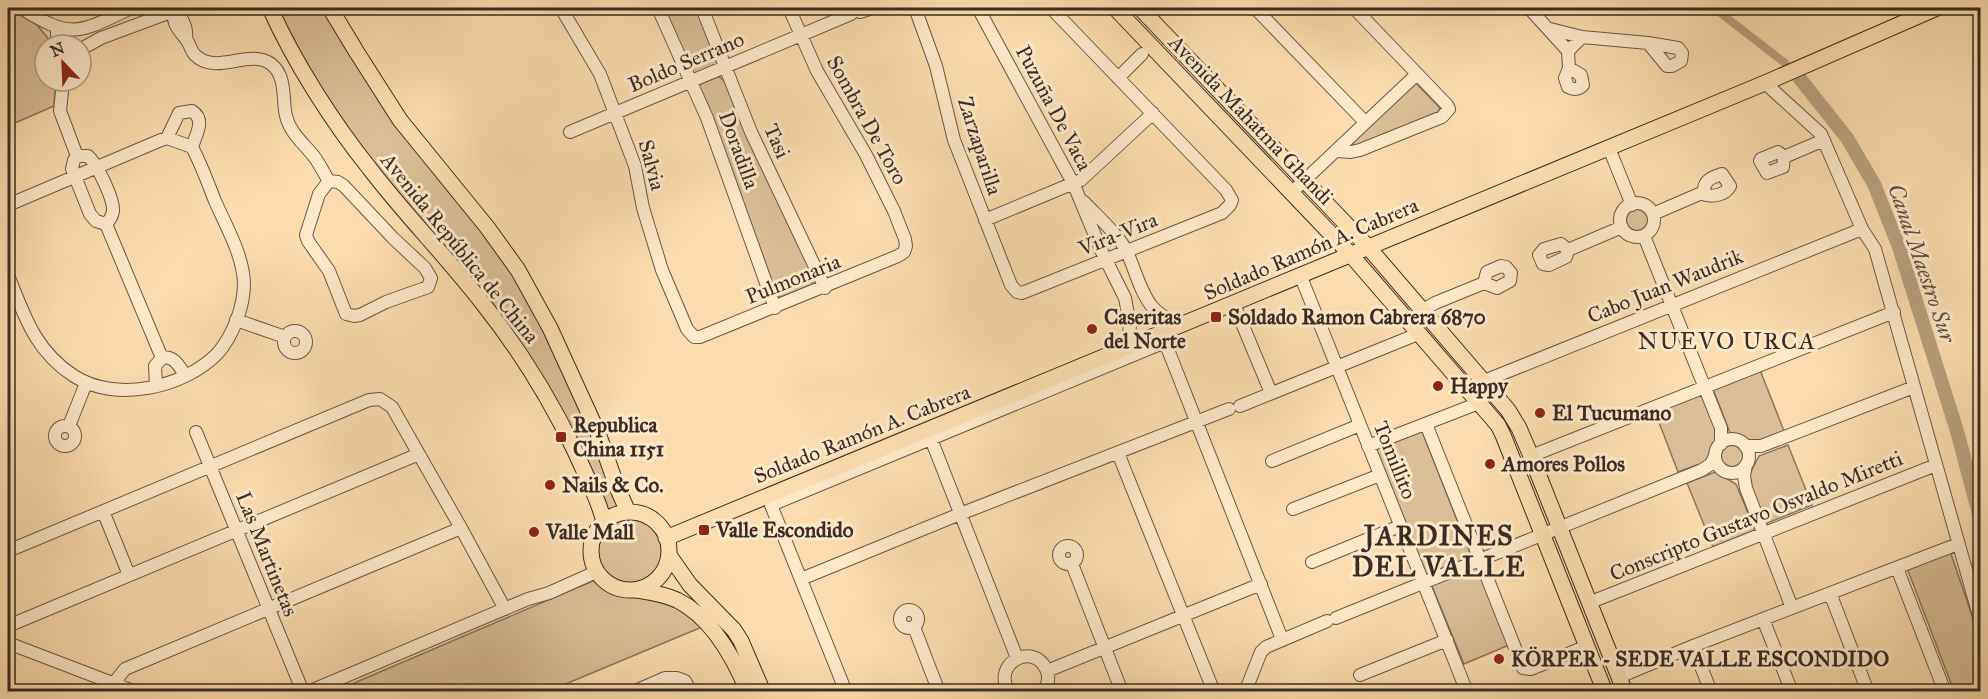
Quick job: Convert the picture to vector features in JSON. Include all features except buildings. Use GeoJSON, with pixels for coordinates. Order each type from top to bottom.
{"type":"FeatureCollection","features":[{"type":"Feature","properties":{"kind":"main road","name":"Avenida República de China"},"geometry":{"type":"LineString","coordinates":[[270,8],[294,56],[362,160],[485,305],[523,358],[569,440],[598,501],[604,522]]}},
{"type":"Feature","properties":{"kind":"main road","name":"Avenida República de China"},"geometry":{"type":"LineString","coordinates":[[330,8],[400,120],[487,227],[518,270],[549,328],[598,433],[616,487],[628,512]]}},
{"type":"Feature","properties":{"kind":"main road","name":"Avenida Mahatma Ghandi"},"geometry":{"type":"LineString","coordinates":[[1140,8],[1368,248],[1515,420],[1591,602],[1622,685]]}},
{"type":"Feature","properties":{"kind":"main road","name":"Soldado Ramón A. Cabrera"},"geometry":{"type":"LineString","coordinates":[[666,538],[1301,277],[1765,83],[1937,8]]}},
{"type":"Feature","properties":{"kind":"main road","name":"Avenida Mahatma Ghandi"},"geometry":{"type":"LineString","coordinates":[[1121,9],[1291,194],[1351,255],[1497,425],[1503,435],[1605,692]]}},
{"type":"Feature","properties":{"kind":"main road"},"geometry":{"type":"LineString","coordinates":[[748,692],[731,656],[701,618],[678,600],[636,590],[624,590],[604,580],[595,568],[591,553],[592,542],[604,522],[615,515],[628,512],[647,516],[662,529],[669,555],[690,585],[734,630],[741,641],[763,692]]}},
{"type":"Feature","properties":{"kind":"main road"},"geometry":{"type":"LineString","coordinates":[[636,590],[654,581],[666,565],[669,555]]}},
{"type":"Feature","properties":{"kind":"street"},"geometry":{"type":"LineString","coordinates":[[21,8],[57,28],[66,30],[89,27],[131,8]]}},
{"type":"Feature","properties":{"kind":"street","name":"Salvia"},"geometry":{"type":"LineString","coordinates":[[561,8],[600,74],[635,166],[654,249],[687,329],[694,336]]}},
{"type":"Feature","properties":{"kind":"street","name":"Doradilla"},"geometry":{"type":"LineString","coordinates":[[658,8],[692,82],[775,308]]}},
{"type":"Feature","properties":{"kind":"street","name":"Tasi"},"geometry":{"type":"LineString","coordinates":[[702,8],[751,132],[825,288]]}},
{"type":"Feature","properties":{"kind":"street","name":"Sombra De Toro"},"geometry":{"type":"LineString","coordinates":[[789,8],[825,86],[866,155],[894,211],[905,239],[904,252]]}},
{"type":"Feature","properties":{"kind":"street","name":"Zarzaparilla"},"geometry":{"type":"LineString","coordinates":[[915,8],[934,60],[950,129],[1011,285],[1017,292]]}},
{"type":"Feature","properties":{"kind":"street","name":"Puzuña De Vaca"},"geometry":{"type":"LineString","coordinates":[[978,8],[1076,190]]}},
{"type":"Feature","properties":{"kind":"street"},"geometry":{"type":"LineString","coordinates":[[985,220],[1076,190],[1081,180],[1153,113],[1051,8]]}},
{"type":"Feature","properties":{"kind":"street"},"geometry":{"type":"LineString","coordinates":[[1255,8],[1365,122]]}},
{"type":"Feature","properties":{"kind":"street"},"geometry":{"type":"LineString","coordinates":[[1337,151],[1360,150],[1446,115],[1449,109],[1354,8]]}},
{"type":"Feature","properties":{"kind":"street"},"geometry":{"type":"LineString","coordinates":[[1529,8],[1568,51],[1569,68]]}},
{"type":"Feature","properties":{"kind":"street"},"geometry":{"type":"LineString","coordinates":[[93,42],[176,9],[186,28],[186,39],[196,56],[206,62],[260,59],[273,66],[281,81],[286,116],[291,129],[313,154],[329,181]]}},
{"type":"Feature","properties":{"kind":"street","name":"Boldo Serrano"},"geometry":{"type":"LineString","coordinates":[[570,132],[861,11]]}},
{"type":"Feature","properties":{"kind":"street"},"geometry":{"type":"LineString","coordinates":[[57,28],[57,33]]}},
{"type":"Feature","properties":{"kind":"street"},"geometry":{"type":"LineString","coordinates":[[1550,29],[1582,37],[1648,43]]}},
{"type":"Feature","properties":{"kind":"street"},"geometry":{"type":"LineString","coordinates":[[1568,51],[1582,37]]}},
{"type":"Feature","properties":{"kind":"street"},"geometry":{"type":"LineString","coordinates":[[1118,78],[1142,54]]}},
{"type":"Feature","properties":{"kind":"street"},"geometry":{"type":"LineString","coordinates":[[1291,194],[1417,74]]}},
{"type":"Feature","properties":{"kind":"street"},"geometry":{"type":"LineString","coordinates":[[1765,83],[1815,128],[1824,140],[1862,229],[1875,249],[1980,619]]}},
{"type":"Feature","properties":{"kind":"street"},"geometry":{"type":"LineString","coordinates":[[62,93],[60,111],[77,156]]}},
{"type":"Feature","properties":{"kind":"street"},"geometry":{"type":"LineString","coordinates":[[8,206],[167,138],[179,113],[192,111],[198,115],[200,124],[192,147],[241,267],[244,284],[237,320],[230,336],[216,355],[171,382],[143,390],[124,390],[108,389],[86,383],[61,367],[36,340],[8,275]]}},
{"type":"Feature","properties":{"kind":"street","name":"Vira-Vira"},"geometry":{"type":"LineString","coordinates":[[1017,292],[1026,292],[1127,252],[1222,213],[1230,205],[1231,195],[1153,113]]}},
{"type":"Feature","properties":{"kind":"street"},"geometry":{"type":"LineString","coordinates":[[167,138],[192,147]]}},
{"type":"Feature","properties":{"kind":"street"},"geometry":{"type":"LineString","coordinates":[[1784,158],[1824,140]]}},
{"type":"Feature","properties":{"kind":"street"},"geometry":{"type":"LineString","coordinates":[[1609,148],[1632,204]]}},
{"type":"Feature","properties":{"kind":"street"},"geometry":{"type":"LineString","coordinates":[[77,156],[88,156],[97,168],[112,204],[111,217],[106,224]]}},
{"type":"Feature","properties":{"kind":"street"},"geometry":{"type":"LineString","coordinates":[[77,156],[72,164],[74,178],[90,214],[96,221],[106,224]]}},
{"type":"Feature","properties":{"kind":"street"},"geometry":{"type":"LineString","coordinates":[[329,181],[338,182],[344,186],[425,268],[431,278],[428,287],[386,302],[360,315],[346,314],[329,271],[306,235],[319,194],[329,181]]}},
{"type":"Feature","properties":{"kind":"street"},"geometry":{"type":"LineString","coordinates":[[1076,190],[1127,252],[1152,308],[1175,322],[1190,322]]}},
{"type":"Feature","properties":{"kind":"street"},"geometry":{"type":"LineString","coordinates":[[1076,190],[1125,298],[1130,325],[1129,336],[1122,350]]}},
{"type":"Feature","properties":{"kind":"street"},"geometry":{"type":"LineString","coordinates":[[1653,214],[1704,192]]}},
{"type":"Feature","properties":{"kind":"street"},"geometry":{"type":"LineString","coordinates":[[1632,204],[1646,206],[1653,214],[1654,224],[1649,233],[1644,236],[1628,235],[1622,226],[1623,211],[1632,204]]}},
{"type":"Feature","properties":{"kind":"street"},"geometry":{"type":"LineString","coordinates":[[106,224],[162,358]]}},
{"type":"Feature","properties":{"kind":"street"},"geometry":{"type":"LineString","coordinates":[[1568,250],[1622,226]]}},
{"type":"Feature","properties":{"kind":"street","name":"Cabo Juan Waudrik"},"geometry":{"type":"LineString","coordinates":[[1484,381],[1862,229]]}},
{"type":"Feature","properties":{"kind":"street"},"geometry":{"type":"LineString","coordinates":[[1644,236],[1721,428],[1721,444]]}},
{"type":"Feature","properties":{"kind":"street","name":"Pulmonaria"},"geometry":{"type":"LineString","coordinates":[[694,336],[705,336],[825,288],[904,252]]}},
{"type":"Feature","properties":{"kind":"street","name":"Tomillito"},"geometry":{"type":"LineString","coordinates":[[1301,277],[1467,691]]}},
{"type":"Feature","properties":{"kind":"street"},"geometry":{"type":"LineString","coordinates":[[1423,310],[1484,283]]}},
{"type":"Feature","properties":{"kind":"street"},"geometry":{"type":"LineString","coordinates":[[1125,298],[1143,291]]}},
{"type":"Feature","properties":{"kind":"street"},"geometry":{"type":"LineString","coordinates":[[1234,304],[1271,393]]}},
{"type":"Feature","properties":{"kind":"street"},"geometry":{"type":"LineString","coordinates":[[1531,456],[1894,312]]}},
{"type":"Feature","properties":{"kind":"street"},"geometry":{"type":"LineString","coordinates":[[237,320],[285,338]]}},
{"type":"Feature","properties":{"kind":"street"},"geometry":{"type":"LineString","coordinates":[[801,579],[1418,334]]}},
{"type":"Feature","properties":{"kind":"street"},"geometry":{"type":"LineString","coordinates":[[846,692],[771,505],[1165,342],[1282,639]]}},
{"type":"Feature","properties":{"kind":"street"},"geometry":{"type":"LineString","coordinates":[[156,386],[155,366],[162,358],[170,357],[185,375]]}},
{"type":"Feature","properties":{"kind":"street"},"geometry":{"type":"LineString","coordinates":[[69,426],[86,383]]}},
{"type":"Feature","properties":{"kind":"street"},"geometry":{"type":"LineString","coordinates":[[1245,692],[1261,652],[1271,643],[1702,470],[1712,468],[1739,471],[1761,446],[1914,387]]}},
{"type":"Feature","properties":{"kind":"street"},"geometry":{"type":"LineString","coordinates":[[8,551],[375,399],[390,405],[505,609]]}},
{"type":"Feature","properties":{"kind":"street"},"geometry":{"type":"LineString","coordinates":[[1368,446],[1479,402]]}},
{"type":"Feature","properties":{"kind":"street"},"geometry":{"type":"LineString","coordinates":[[1426,424],[1523,668],[1531,669],[1587,646]]}},
{"type":"Feature","properties":{"kind":"street"},"geometry":{"type":"LineString","coordinates":[[1272,461],[1360,425]]}},
{"type":"Feature","properties":{"kind":"street"},"geometry":{"type":"LineString","coordinates":[[1721,428],[1740,442],[1749,453],[1743,476],[1746,489],[1792,608]]}},
{"type":"Feature","properties":{"kind":"street","name":"Las Martinetas"},"geometry":{"type":"LineString","coordinates":[[196,432],[305,692]]}},
{"type":"Feature","properties":{"kind":"street"},"geometry":{"type":"LineString","coordinates":[[931,439],[1017,658]]}},
{"type":"Feature","properties":{"kind":"street"},"geometry":{"type":"LineString","coordinates":[[1702,470],[1711,464],[1717,449],[1727,440],[1761,446]]}},
{"type":"Feature","properties":{"kind":"street"},"geometry":{"type":"LineString","coordinates":[[1118,453],[1214,692]]}},
{"type":"Feature","properties":{"kind":"street"},"geometry":{"type":"LineString","coordinates":[[8,626],[419,454]]}},
{"type":"Feature","properties":{"kind":"street"},"geometry":{"type":"LineString","coordinates":[[1715,456],[1717,464],[1738,478],[1746,489]]}},
{"type":"Feature","properties":{"kind":"street","name":"Conscripto Gustavo Osvaldo Miretti"},"geometry":{"type":"LineString","coordinates":[[1591,602],[1936,465]]}},
{"type":"Feature","properties":{"kind":"street"},"geometry":{"type":"LineString","coordinates":[[1293,509],[1380,475]]}},
{"type":"Feature","properties":{"kind":"street"},"geometry":{"type":"LineString","coordinates":[[102,511],[129,575]]}},
{"type":"Feature","properties":{"kind":"street"},"geometry":{"type":"LineString","coordinates":[[1312,562],[1400,526]]}},
{"type":"Feature","properties":{"kind":"street"},"geometry":{"type":"LineString","coordinates":[[114,683],[125,669],[461,528]]}},
{"type":"Feature","properties":{"kind":"street"},"geometry":{"type":"LineString","coordinates":[[1622,685],[1693,646],[1958,544]]}},
{"type":"Feature","properties":{"kind":"street"},"geometry":{"type":"LineString","coordinates":[[1072,564],[1122,692]]}},
{"type":"Feature","properties":{"kind":"street"},"geometry":{"type":"LineString","coordinates":[[528,599],[546,586],[595,568]]}},
{"type":"Feature","properties":{"kind":"street"},"geometry":{"type":"LineString","coordinates":[[305,692],[528,599],[549,593],[595,568]]}},
{"type":"Feature","properties":{"kind":"street"},"geometry":{"type":"LineString","coordinates":[[1897,568],[1945,692]]}},
{"type":"Feature","properties":{"kind":"street"},"geometry":{"type":"LineString","coordinates":[[1047,671],[1261,584]]}},
{"type":"Feature","properties":{"kind":"street"},"geometry":{"type":"LineString","coordinates":[[1830,593],[1868,692]]}},
{"type":"Feature","properties":{"kind":"street"},"geometry":{"type":"LineString","coordinates":[[1763,619],[1792,692]]}},
{"type":"Feature","properties":{"kind":"street"},"geometry":{"type":"LineString","coordinates":[[914,627],[939,692]]}},
{"type":"Feature","properties":{"kind":"street"},"geometry":{"type":"LineString","coordinates":[[1360,675],[1447,640]]}},
{"type":"Feature","properties":{"kind":"street"},"geometry":{"type":"LineString","coordinates":[[8,643],[136,692]]}},
{"type":"Feature","properties":{"kind":"street"},"geometry":{"type":"LineString","coordinates":[[1693,646],[1711,692]]}},
{"type":"Feature","properties":{"kind":"street"},"geometry":{"type":"LineString","coordinates":[[1004,690],[1007,667],[1023,656],[1036,658],[1042,662],[1047,671],[1048,682],[1043,692]]}},
{"type":"Feature","properties":{"kind":"street"},"geometry":{"type":"LineString","coordinates":[[633,692],[671,678],[684,681],[691,692]]}},
{"type":"Feature","properties":{"kind":"shaded area"},"geometry":{"type":"Polygon","coordinates":[[[8,8],[12,8],[37,25],[44,33],[33,33],[33,93],[55,93],[54,106],[8,126],[8,8]]]}},
{"type":"Feature","properties":{"kind":"shaded area"},"geometry":{"type":"Polygon","coordinates":[[[276,8],[324,8],[481,227],[535,308],[577,394],[618,507],[613,512],[608,512],[563,420],[391,184],[351,133],[300,59],[276,8]]]}},
{"type":"Feature","properties":{"kind":"shaded area"},"geometry":{"type":"Polygon","coordinates":[[[663,8],[697,8],[717,66],[697,76],[691,73],[663,8]]]}},
{"type":"Feature","properties":{"kind":"shaded area"},"geometry":{"type":"Polygon","coordinates":[[[718,76],[724,81],[813,276],[812,285],[782,297],[776,295],[699,87],[700,84],[718,76]]]}},
{"type":"Feature","properties":{"kind":"shaded area"},"geometry":{"type":"Polygon","coordinates":[[[1415,82],[1440,108],[1436,115],[1356,147],[1351,142],[1415,82]]]}},
{"type":"Feature","properties":{"kind":"shaded area"},"geometry":{"type":"Polygon","coordinates":[[[1638,203],[1650,208],[1655,220],[1650,232],[1638,237],[1626,232],[1621,220],[1626,208],[1638,203]]]}},
{"type":"Feature","properties":{"kind":"shaded area"},"geometry":{"type":"Polygon","coordinates":[[[1760,370],[1784,431],[1755,442],[1730,433],[1713,389],[1760,370]]]}},
{"type":"Feature","properties":{"kind":"shaded area"},"geometry":{"type":"Polygon","coordinates":[[[1702,393],[1720,438],[1708,461],[1678,472],[1655,412],[1702,393]]]}},
{"type":"Feature","properties":{"kind":"shaded area"},"geometry":{"type":"Polygon","coordinates":[[[1422,431],[1472,558],[1427,576],[1376,449],[1422,431]]]}},
{"type":"Feature","properties":{"kind":"shaded area"},"geometry":{"type":"Polygon","coordinates":[[[1732,440],[1743,445],[1748,456],[1743,467],[1732,472],[1721,467],[1716,456],[1721,445],[1732,440]]]}},
{"type":"Feature","properties":{"kind":"shaded area"},"geometry":{"type":"Polygon","coordinates":[[[1788,445],[1812,505],[1765,524],[1747,479],[1759,456],[1788,445]]]}},
{"type":"Feature","properties":{"kind":"shaded area"},"geometry":{"type":"Polygon","coordinates":[[[1715,472],[1736,484],[1755,530],[1713,547],[1687,483],[1715,472]]]}},
{"type":"Feature","properties":{"kind":"shaded area"},"geometry":{"type":"Polygon","coordinates":[[[632,514],[645,517],[657,524],[664,536],[667,549],[664,562],[657,574],[645,581],[632,584],[619,581],[607,574],[600,562],[597,549],[600,536],[607,524],[619,517],[632,514]]]}},
{"type":"Feature","properties":{"kind":"shaded area"},"geometry":{"type":"Polygon","coordinates":[[[1950,551],[1980,639],[1980,691],[1954,691],[1907,568],[1950,551]]]}},
{"type":"Feature","properties":{"kind":"shaded area"},"geometry":{"type":"Polygon","coordinates":[[[1476,565],[1509,645],[1464,664],[1431,584],[1476,565]]]}},
{"type":"Feature","properties":{"kind":"shaded area"},"geometry":{"type":"Polygon","coordinates":[[[595,580],[602,588],[614,594],[647,598],[677,608],[702,627],[549,691],[333,692],[595,580]]]}},
{"type":"Feature","properties":{"kind":"waterway","name":"Canal Maestro Sur"},"geometry":{"type":"LineString","coordinates":[[1714,8],[1785,63]]}},
{"type":"Feature","properties":{"kind":"waterway","name":"Canal Maestro Sur"},"geometry":{"type":"LineString","coordinates":[[1797,75],[1847,138],[1874,184],[1899,247],[1957,431],[1980,518]]}},
{"type":"Feature","properties":{"kind":"place","name":"Soldado Ramon Cabrera 6870"},"geometry":{"type":"Point","coordinates":[1216,317]}},
{"type":"Feature","properties":{"kind":"place","name":"Caseritas del Norte"},"geometry":{"type":"Point","coordinates":[1092,329]}},
{"type":"Feature","properties":{"kind":"place","name":"Happy"},"geometry":{"type":"Point","coordinates":[1438,386]}},
{"type":"Feature","properties":{"kind":"place","name":"El Tucumano"},"geometry":{"type":"Point","coordinates":[1540,413]}},
{"type":"Feature","properties":{"kind":"place","name":"Republica China 1151"},"geometry":{"type":"Point","coordinates":[561,437]}},
{"type":"Feature","properties":{"kind":"place","name":"Amores Pollos"},"geometry":{"type":"Point","coordinates":[1490,464]}},
{"type":"Feature","properties":{"kind":"place","name":"Nails & Co."},"geometry":{"type":"Point","coordinates":[550,485]}},
{"type":"Feature","properties":{"kind":"place","name":"Valle Escondido"},"geometry":{"type":"Point","coordinates":[704,530]}},
{"type":"Feature","properties":{"kind":"place","name":"Valle Mall"},"geometry":{"type":"Point","coordinates":[534,532]}},
{"type":"Feature","properties":{"kind":"place","name":"KÖRPER - SEDE VALLE ESCONDIDO"},"geometry":{"type":"Point","coordinates":[1499,659]}},
{"type":"Feature","properties":{"kind":"district","name":"NUEVO URCA"},"geometry":{"type":"Point","coordinates":[1727,341]}},
{"type":"Feature","properties":{"kind":"district","name":"JARDINES DEL VALLE"},"geometry":{"type":"Point","coordinates":[1439,550]}}]}
